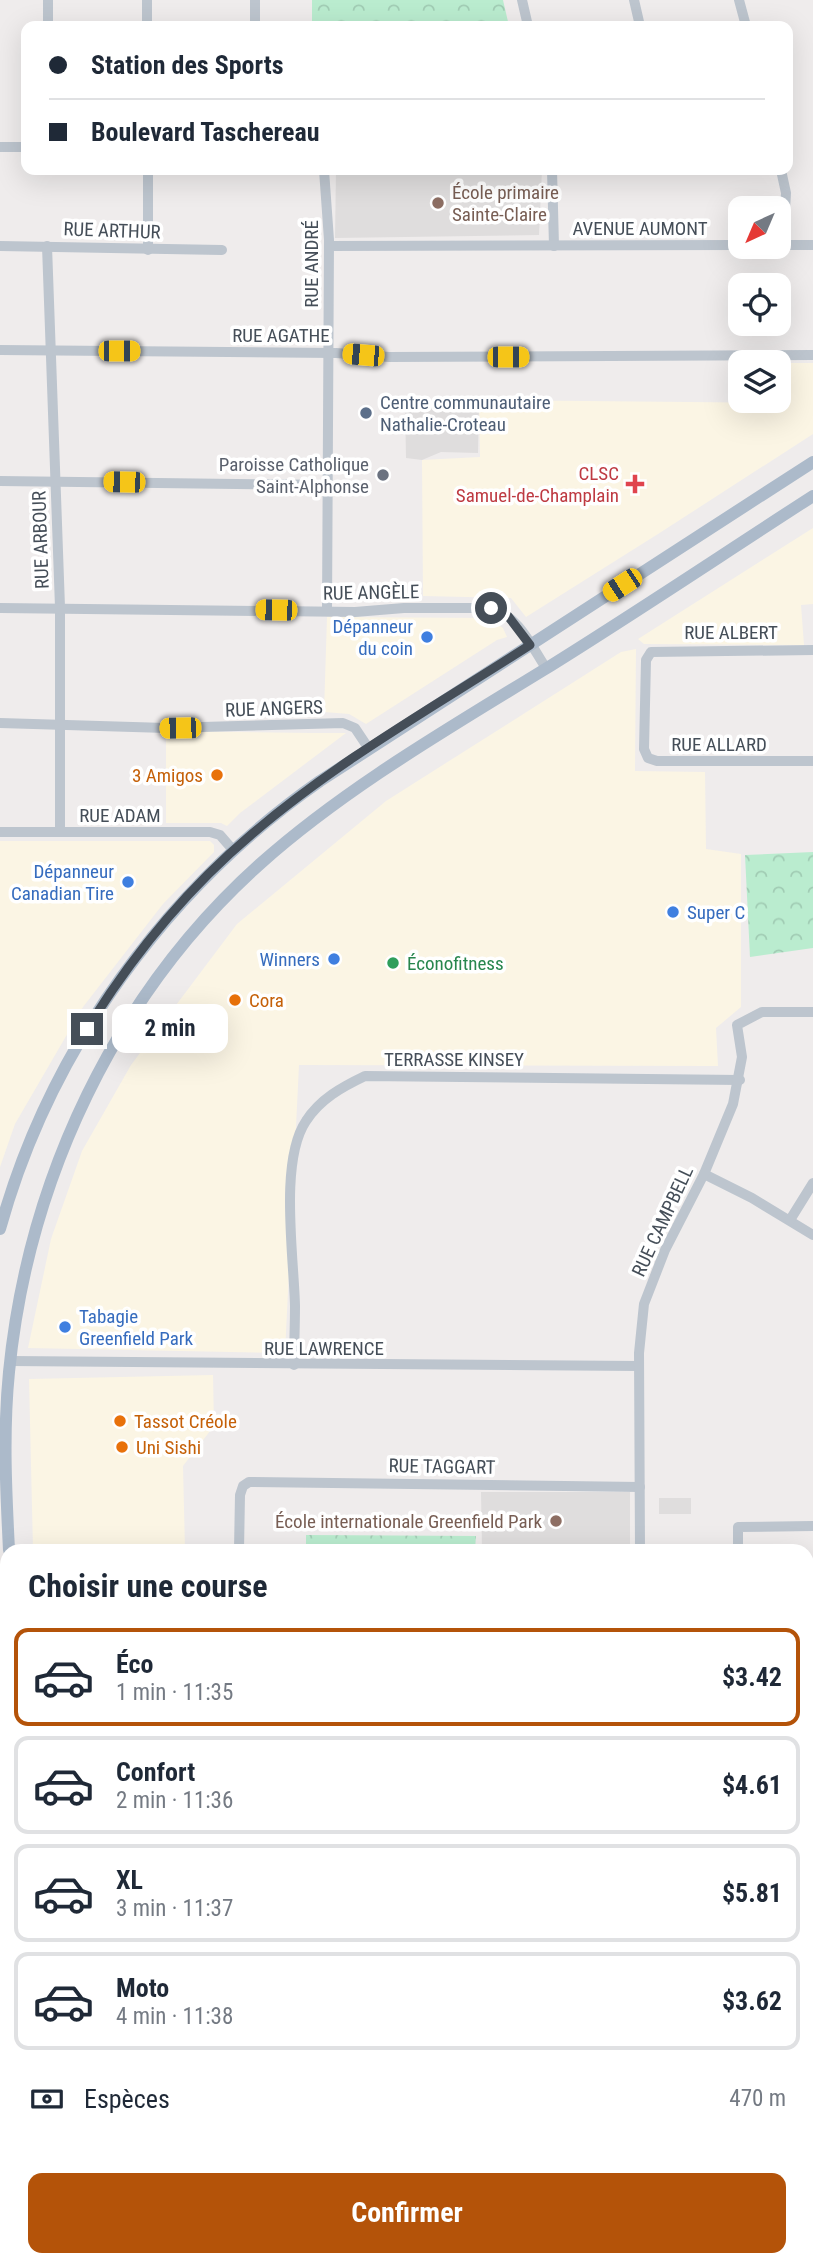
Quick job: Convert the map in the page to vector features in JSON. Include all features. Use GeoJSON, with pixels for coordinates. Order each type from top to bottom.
{"type":"FeatureCollection","features":[{"type":"Feature","properties":{"kind":"main road"},"geometry":{"type":"LineString","coordinates":[[0,1206],[76,1047],[120,979],[180,904],[233,850],[296,798],[369,748],[813,462]]}},
{"type":"Feature","properties":{"kind":"main road"},"geometry":{"type":"LineString","coordinates":[[9,1544],[3,1358],[34,1241],[69,1136],[122,1029],[167,962],[232,891],[306,826],[813,496]]}},
{"type":"Feature","properties":{"kind":"main road"},"geometry":{"type":"LineString","coordinates":[[0,1229],[31,1141]]}},
{"type":"Feature","properties":{"kind":"street"},"geometry":{"type":"LineString","coordinates":[[48,0],[48,21]]}},
{"type":"Feature","properties":{"kind":"street"},"geometry":{"type":"LineString","coordinates":[[147,0],[148,21]]}},
{"type":"Feature","properties":{"kind":"street"},"geometry":{"type":"LineString","coordinates":[[255,0],[255,21]]}},
{"type":"Feature","properties":{"kind":"street"},"geometry":{"type":"LineString","coordinates":[[522,0],[527,21]]}},
{"type":"Feature","properties":{"kind":"street"},"geometry":{"type":"LineString","coordinates":[[634,0],[638,21]]}},
{"type":"Feature","properties":{"kind":"street"},"geometry":{"type":"LineString","coordinates":[[739,0],[745,21]]}},
{"type":"Feature","properties":{"kind":"street"},"geometry":{"type":"LineString","coordinates":[[0,147],[21,147]]}},
{"type":"Feature","properties":{"kind":"street"},"geometry":{"type":"LineString","coordinates":[[148,175],[148,250]]}},
{"type":"Feature","properties":{"kind":"street","name":"RUE ANDRÉ"},"geometry":{"type":"LineString","coordinates":[[324,175],[329,246],[327,611]]}},
{"type":"Feature","properties":{"kind":"street"},"geometry":{"type":"LineString","coordinates":[[552,175],[554,246]]}},
{"type":"Feature","properties":{"kind":"street"},"geometry":{"type":"LineString","coordinates":[[782,175],[786,196]]}},
{"type":"Feature","properties":{"kind":"street","name":"AVENUE AUMONT"},"geometry":{"type":"LineString","coordinates":[[329,246],[728,245]]}},
{"type":"Feature","properties":{"kind":"street"},"geometry":{"type":"LineString","coordinates":[[791,245],[813,245]]}},
{"type":"Feature","properties":{"kind":"street","name":"RUE ARTHUR"},"geometry":{"type":"LineString","coordinates":[[0,246],[222,250]]}},
{"type":"Feature","properties":{"kind":"street","name":"RUE ARBOUR"},"geometry":{"type":"LineString","coordinates":[[47,246],[60,607],[60,832]]}},
{"type":"Feature","properties":{"kind":"street","name":"RUE AGATHE"},"geometry":{"type":"LineString","coordinates":[[0,350],[328,353],[389,357],[813,355]]}},
{"type":"Feature","properties":{"kind":"street"},"geometry":{"type":"LineString","coordinates":[[0,481],[327,485]]}},
{"type":"Feature","properties":{"kind":"street","name":"RUE ANGÈLE"},"geometry":{"type":"LineString","coordinates":[[0,608],[327,611],[491,608],[508,616],[546,668]]}},
{"type":"Feature","properties":{"kind":"street","name":"RUE ALBERT"},"geometry":{"type":"LineString","coordinates":[[649,653],[657,650],[813,650]]}},
{"type":"Feature","properties":{"kind":"street","name":"RUE ALLARD"},"geometry":{"type":"LineString","coordinates":[[649,653],[646,664],[644,749],[650,759],[813,761]]}},
{"type":"Feature","properties":{"kind":"street","name":"RUE ANGERS"},"geometry":{"type":"LineString","coordinates":[[0,723],[166,728],[343,723],[355,728],[369,748]]}},
{"type":"Feature","properties":{"kind":"street","name":"RUE ADAM"},"geometry":{"type":"LineString","coordinates":[[0,832],[213,832],[233,850]]}},
{"type":"Feature","properties":{"kind":"street","name":"RUE CAMPBELL"},"geometry":{"type":"LineString","coordinates":[[640,1544],[639,1366],[644,1304],[665,1250],[704,1174],[733,1104],[740,1080],[742,1057],[737,1026],[762,1012],[813,1012]]}},
{"type":"Feature","properties":{"kind":"street","name":"TERRASSE KINSEY"},"geometry":{"type":"LineString","coordinates":[[294,1365],[295,1304],[290,1247],[293,1151],[305,1121],[333,1092],[365,1076],[740,1080]]}},
{"type":"Feature","properties":{"kind":"street"},"geometry":{"type":"LineString","coordinates":[[704,1174],[813,1235]]}},
{"type":"Feature","properties":{"kind":"street"},"geometry":{"type":"LineString","coordinates":[[790,1220],[813,1183]]}},
{"type":"Feature","properties":{"kind":"street","name":"RUE LAWRENCE"},"geometry":{"type":"LineString","coordinates":[[3,1358],[294,1365],[639,1366]]}},
{"type":"Feature","properties":{"kind":"street","name":"RUE TAGGART"},"geometry":{"type":"LineString","coordinates":[[239,1544],[240,1495],[243,1486],[249,1482],[640,1487]]}},
{"type":"Feature","properties":{"kind":"street"},"geometry":{"type":"LineString","coordinates":[[738,1544],[738,1527],[813,1526]]}},
{"type":"Feature","properties":{"kind":"shaded area","name":"École primaire Sainte-Claire"},"geometry":{"type":"Polygon","coordinates":[[[336,175],[542,175],[539,235],[335,238],[336,175]]]}},
{"type":"Feature","properties":{"kind":"shaded area"},"geometry":{"type":"Polygon","coordinates":[[[791,363],[813,363],[813,434],[526,617],[511,598],[423,596],[422,460],[480,457],[479,400],[728,402],[728,413],[791,413],[791,363]]]}},
{"type":"Feature","properties":{"kind":"shaded area"},"geometry":{"type":"Polygon","coordinates":[[[479,400],[478,453],[441,452],[422,460],[406,458],[405,402],[479,400]]]}},
{"type":"Feature","properties":{"kind":"shaded area"},"geometry":{"type":"Polygon","coordinates":[[[813,528],[813,604],[801,605],[804,645],[644,644],[638,639],[813,528]]]}},
{"type":"Feature","properties":{"kind":"shaded area"},"geometry":{"type":"Polygon","coordinates":[[[327,617],[488,618],[503,628],[507,637],[497,640],[366,724],[349,714],[324,712],[327,617]]]}},
{"type":"Feature","properties":{"kind":"shaded area"},"geometry":{"type":"Polygon","coordinates":[[[636,649],[635,771],[705,772],[706,849],[741,854],[741,1007],[716,1028],[718,1066],[299,1065],[285,1353],[28,1348],[51,1239],[82,1151],[131,1065],[237,924],[386,801],[621,652],[636,649]]]}},
{"type":"Feature","properties":{"kind":"shaded area"},"geometry":{"type":"Polygon","coordinates":[[[166,731],[346,733],[240,813],[227,826],[221,823],[166,823],[166,731]]]}},
{"type":"Feature","properties":{"kind":"shaded area"},"geometry":{"type":"Polygon","coordinates":[[[0,841],[210,841],[214,845],[214,852],[163,904],[83,1007],[15,1124],[0,1167],[0,841]]]}},
{"type":"Feature","properties":{"kind":"shaded area"},"geometry":{"type":"Polygon","coordinates":[[[213,1375],[214,1426],[183,1466],[185,1544],[33,1544],[29,1379],[213,1375]]]}},
{"type":"Feature","properties":{"kind":"shaded area","name":"École internationale Greenfield Park"},"geometry":{"type":"Polygon","coordinates":[[[481,1492],[630,1492],[630,1544],[482,1544],[481,1492]]]}},
{"type":"Feature","properties":{"kind":"shaded area"},"geometry":{"type":"Polygon","coordinates":[[[659,1498],[691,1498],[691,1514],[659,1514],[659,1498]]]}},
{"type":"Feature","properties":{"kind":"green space"},"geometry":{"type":"Polygon","coordinates":[[[312,0],[503,0],[508,21],[312,21],[312,0]]]}},
{"type":"Feature","properties":{"kind":"green space"},"geometry":{"type":"Polygon","coordinates":[[[813,852],[813,948],[750,957],[745,855],[813,852]]]}},
{"type":"Feature","properties":{"kind":"green space"},"geometry":{"type":"Polygon","coordinates":[[[306,1535],[476,1536],[475,1544],[306,1544],[306,1535]]]}},
{"type":"Feature","properties":{"kind":"place","name":"École primaire Sainte-Claire"},"geometry":{"type":"Point","coordinates":[438,203]}},
{"type":"Feature","properties":{"kind":"place","name":"Centre communautaire Nathalie-Croteau"},"geometry":{"type":"Point","coordinates":[366,413]}},
{"type":"Feature","properties":{"kind":"place","name":"Paroisse Catholique Saint-Alphonse"},"geometry":{"type":"Point","coordinates":[383,475]}},
{"type":"Feature","properties":{"kind":"place","name":"CLSC Samuel-de-Champlain"},"geometry":{"type":"Point","coordinates":[635,484]}},
{"type":"Feature","properties":{"kind":"place","name":"Dépanneur du coin"},"geometry":{"type":"Point","coordinates":[427,637]}},
{"type":"Feature","properties":{"kind":"place","name":"3 Amigos"},"geometry":{"type":"Point","coordinates":[217,775]}},
{"type":"Feature","properties":{"kind":"place","name":"Dépanneur Canadian Tire"},"geometry":{"type":"Point","coordinates":[128,882]}},
{"type":"Feature","properties":{"kind":"place","name":"Super C"},"geometry":{"type":"Point","coordinates":[673,912]}},
{"type":"Feature","properties":{"kind":"place","name":"Winners"},"geometry":{"type":"Point","coordinates":[334,959]}},
{"type":"Feature","properties":{"kind":"place","name":"Éconofitness"},"geometry":{"type":"Point","coordinates":[393,963]}},
{"type":"Feature","properties":{"kind":"place","name":"Cora"},"geometry":{"type":"Point","coordinates":[235,1000]}},
{"type":"Feature","properties":{"kind":"place","name":"Tabagie Greenfield Park"},"geometry":{"type":"Point","coordinates":[65,1327]}},
{"type":"Feature","properties":{"kind":"place","name":"Tassot Créole"},"geometry":{"type":"Point","coordinates":[120,1421]}},
{"type":"Feature","properties":{"kind":"place","name":"Uni Sishi"},"geometry":{"type":"Point","coordinates":[122,1447]}},
{"type":"Feature","properties":{"kind":"place","name":"École internationale Greenfield Park"},"geometry":{"type":"Point","coordinates":[556,1521]}},
{"type":"Feature","properties":{"kind":"route"},"geometry":{"type":"LineString","coordinates":[[87,1029],[125,972],[180,904],[222,860],[253,833],[320,781],[530,645],[508,616],[491,608]]}}]}
